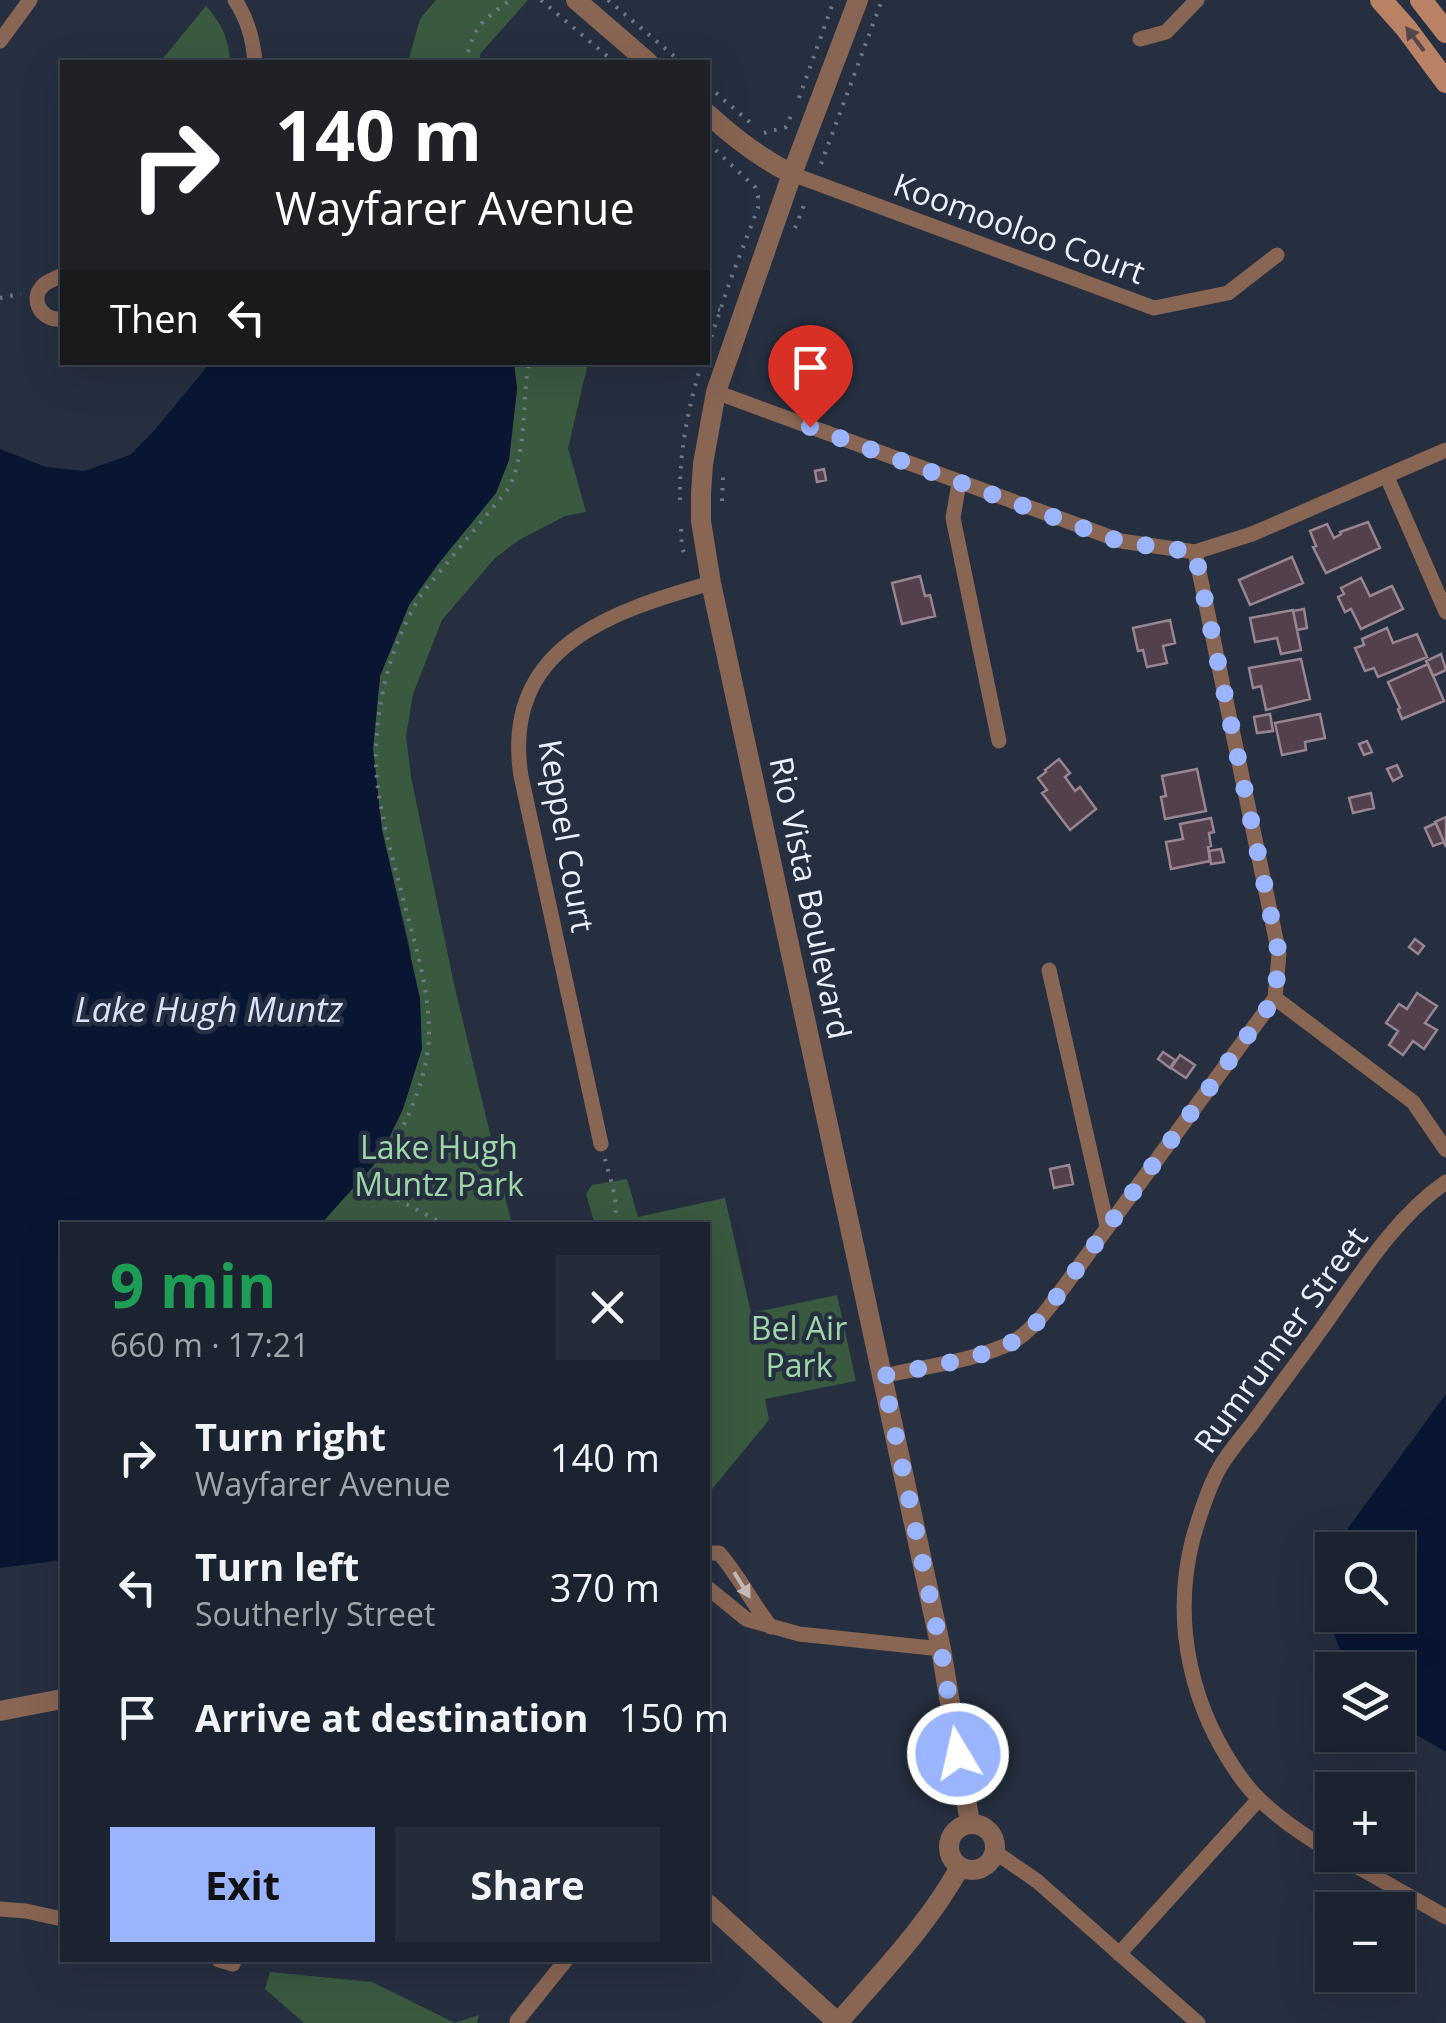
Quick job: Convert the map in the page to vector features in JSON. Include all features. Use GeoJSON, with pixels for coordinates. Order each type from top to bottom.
{"type":"FeatureCollection","features":[{"type":"Feature","properties":{"kind":"main road"},"geometry":{"type":"LineString","coordinates":[[1380,0],[1446,82]]}},
{"type":"Feature","properties":{"kind":"main road"},"geometry":{"type":"LineString","coordinates":[[1421,0],[1446,32]]}},
{"type":"Feature","properties":{"kind":"street"},"geometry":{"type":"LineString","coordinates":[[0,40],[30,0]]}},
{"type":"Feature","properties":{"kind":"street"},"geometry":{"type":"LineString","coordinates":[[235,0],[248,21],[256,60]]}},
{"type":"Feature","properties":{"kind":"street"},"geometry":{"type":"LineString","coordinates":[[576,0],[646,60]]}},
{"type":"Feature","properties":{"kind":"street","name":"Rio Vista Boulevard"},"geometry":{"type":"LineString","coordinates":[[858,0],[716,392],[706,446],[701,521],[710,584],[941,1649],[970,1823]]}},
{"type":"Feature","properties":{"kind":"street"},"geometry":{"type":"LineString","coordinates":[[1140,39],[1166,32],[1197,0]]}},
{"type":"Feature","properties":{"kind":"street"},"geometry":{"type":"LineString","coordinates":[[710,116],[744,146],[792,174]]}},
{"type":"Feature","properties":{"kind":"street","name":"Koomooloo Court"},"geometry":{"type":"LineString","coordinates":[[792,174],[1154,308],[1228,293],[1277,255]]}},
{"type":"Feature","properties":{"kind":"street"},"geometry":{"type":"LineString","coordinates":[[60,277],[40,289],[38,300],[44,315],[60,319]]}},
{"type":"Feature","properties":{"kind":"street"},"geometry":{"type":"LineString","coordinates":[[716,392],[1121,542],[1195,552],[1252,534],[1446,450]]}},
{"type":"Feature","properties":{"kind":"street"},"geometry":{"type":"LineString","coordinates":[[1387,477],[1446,612]]}},
{"type":"Feature","properties":{"kind":"street"},"geometry":{"type":"LineString","coordinates":[[959,483],[953,518],[999,740]]}},
{"type":"Feature","properties":{"kind":"street"},"geometry":{"type":"LineString","coordinates":[[883,1376],[986,1353],[1016,1340],[1033,1326],[1275,998],[1279,954],[1195,552]]}},
{"type":"Feature","properties":{"kind":"street","name":"Keppel Court"},"geometry":{"type":"LineString","coordinates":[[602,1144],[521,776],[520,722],[531,688],[571,640],[632,610],[710,584]]}},
{"type":"Feature","properties":{"kind":"street"},"geometry":{"type":"LineString","coordinates":[[1049,970],[1107,1226]]}},
{"type":"Feature","properties":{"kind":"street"},"geometry":{"type":"LineString","coordinates":[[1275,998],[1413,1102],[1446,1150]]}},
{"type":"Feature","properties":{"kind":"street","name":"Rumrunner Street"},"geometry":{"type":"LineString","coordinates":[[1315,1843],[1259,1800],[1214,1731],[1192,1674],[1184,1628],[1185,1570],[1200,1513],[1220,1468],[1383,1245],[1426,1196],[1446,1182]]}},
{"type":"Feature","properties":{"kind":"street"},"geometry":{"type":"LineString","coordinates":[[710,1553],[719,1553],[731,1567],[771,1626]]}},
{"type":"Feature","properties":{"kind":"street"},"geometry":{"type":"LineString","coordinates":[[710,1590],[746,1619],[799,1634],[941,1649]]}},
{"type":"Feature","properties":{"kind":"street"},"geometry":{"type":"LineString","coordinates":[[0,1711],[60,1699]]}},
{"type":"Feature","properties":{"kind":"street"},"geometry":{"type":"LineString","coordinates":[[1119,1954],[1259,1800]]}},
{"type":"Feature","properties":{"kind":"street"},"geometry":{"type":"LineString","coordinates":[[970,1823],[991,1833],[995,1842],[992,1860],[978,1870],[960,1867],[949,1855],[950,1837],[961,1825],[970,1823]]}},
{"type":"Feature","properties":{"kind":"street"},"geometry":{"type":"LineString","coordinates":[[995,1852],[1037,1881],[1198,2023]]}},
{"type":"Feature","properties":{"kind":"street"},"geometry":{"type":"LineString","coordinates":[[710,1906],[838,2023],[925,1922],[960,1867]]}},
{"type":"Feature","properties":{"kind":"street","name":"Rumrunner Street"},"geometry":{"type":"LineString","coordinates":[[1366,1872],[1446,1918]]}},
{"type":"Feature","properties":{"kind":"street"},"geometry":{"type":"LineString","coordinates":[[0,1909],[60,1919]]}},
{"type":"Feature","properties":{"kind":"street"},"geometry":{"type":"LineString","coordinates":[[517,2022],[564,1962]]}},
{"type":"Feature","properties":{"kind":"path"},"geometry":{"type":"LineString","coordinates":[[466,60],[473,33],[481,22],[510,0]]}},
{"type":"Feature","properties":{"kind":"path"},"geometry":{"type":"LineString","coordinates":[[541,0],[612,60]]}},
{"type":"Feature","properties":{"kind":"path"},"geometry":{"type":"LineString","coordinates":[[608,0],[679,60]]}},
{"type":"Feature","properties":{"kind":"path"},"geometry":{"type":"LineString","coordinates":[[710,88],[763,134],[786,128],[834,0]]}},
{"type":"Feature","properties":{"kind":"path"},"geometry":{"type":"LineString","coordinates":[[822,164],[882,0]]}},
{"type":"Feature","properties":{"kind":"path"},"geometry":{"type":"LineString","coordinates":[[710,145],[748,179],[758,196],[758,208],[710,341]]}},
{"type":"Feature","properties":{"kind":"path"},"geometry":{"type":"LineString","coordinates":[[710,308],[720,310]]}},
{"type":"Feature","properties":{"kind":"path"},"geometry":{"type":"LineString","coordinates":[[368,1184],[404,1124],[425,1061],[428,1038],[419,954],[379,788],[375,753],[384,684],[412,610],[509,488],[518,469],[529,365]]}},
{"type":"Feature","properties":{"kind":"path"},"geometry":{"type":"LineString","coordinates":[[722,516],[724,469]]}},
{"type":"Feature","properties":{"kind":"path"},"geometry":{"type":"LineString","coordinates":[[602,1144],[616,1201],[614,1222]]}},
{"type":"Feature","properties":{"kind":"path"},"geometry":{"type":"LineString","coordinates":[[360,1182],[440,1222]]}},
{"type":"Feature","properties":{"kind":"green space"},"geometry":{"type":"Polygon","coordinates":[[[436,0],[528,0],[480,54],[480,60],[409,60],[420,19],[436,0]]]}},
{"type":"Feature","properties":{"kind":"green space"},"geometry":{"type":"Polygon","coordinates":[[[206,6],[224,32],[230,60],[162,60],[206,6]]]}},
{"type":"Feature","properties":{"kind":"green space","name":"Lake Hugh Muntz Park"},"geometry":{"type":"Polygon","coordinates":[[[514,365],[588,365],[568,448],[586,512],[565,516],[519,540],[495,558],[442,620],[413,694],[406,736],[454,984],[511,1222],[323,1222],[379,1159],[411,953],[382,830],[373,749],[380,676],[409,605],[496,493],[509,459],[517,389],[514,365]]]}},
{"type":"Feature","properties":{"kind":"green space","name":"Bel Air Park"},"geometry":{"type":"Polygon","coordinates":[[[627,1179],[638,1217],[725,1198],[751,1313],[837,1295],[856,1381],[765,1399],[769,1420],[710,1492],[710,1222],[594,1222],[586,1194],[592,1185],[627,1179]]]}},
{"type":"Feature","properties":{"kind":"green space"},"geometry":{"type":"Polygon","coordinates":[[[270,1972],[372,1982],[455,2023],[304,2023],[265,1989],[270,1972]]]}},
{"type":"Feature","properties":{"kind":"green space"},"geometry":{"type":"Polygon","coordinates":[[[479,2015],[477,2023],[455,2023],[479,2015]]]}},
{"type":"Feature","properties":{"kind":"water","name":"Lake Hugh Muntz"},"geometry":{"type":"Polygon","coordinates":[[[208,365],[514,365],[517,389],[509,460],[496,493],[409,605],[380,676],[373,749],[382,830],[420,998],[422,1049],[403,1109],[379,1159],[323,1222],[60,1222],[60,1560],[0,1568],[0,449],[46,467],[84,471],[130,455],[208,365]]]}},
{"type":"Feature","properties":{"kind":"water"},"geometry":{"type":"Polygon","coordinates":[[[1446,1394],[1446,1752],[1415,1734],[1415,1652],[1340,1652],[1334,1632],[1415,1632],[1415,1532],[1347,1532],[1446,1394]]]}},
{"type":"Feature","properties":{"kind":"building"},"geometry":{"type":"Polygon","coordinates":[[[824,469],[826,480],[817,482],[815,471],[824,469]]]}},
{"type":"Feature","properties":{"kind":"building"},"geometry":{"type":"Polygon","coordinates":[[[1368,522],[1380,548],[1326,573],[1310,531],[1327,524],[1334,538],[1368,522]]]}},
{"type":"Feature","properties":{"kind":"building"},"geometry":{"type":"Polygon","coordinates":[[[1292,557],[1303,583],[1250,605],[1239,580],[1292,557]]]}},
{"type":"Feature","properties":{"kind":"building"},"geometry":{"type":"Polygon","coordinates":[[[920,576],[935,616],[902,624],[892,583],[920,576]]]}},
{"type":"Feature","properties":{"kind":"building"},"geometry":{"type":"Polygon","coordinates":[[[1361,578],[1370,596],[1392,586],[1403,609],[1361,629],[1351,609],[1345,612],[1338,597],[1344,594],[1341,588],[1361,578]]]}},
{"type":"Feature","properties":{"kind":"building"},"geometry":{"type":"Polygon","coordinates":[[[1304,609],[1307,628],[1297,630],[1293,611],[1304,609]]]}},
{"type":"Feature","properties":{"kind":"building"},"geometry":{"type":"Polygon","coordinates":[[[1293,610],[1301,650],[1281,654],[1277,638],[1255,642],[1250,618],[1293,610]]]}},
{"type":"Feature","properties":{"kind":"building"},"geometry":{"type":"Polygon","coordinates":[[[1170,620],[1175,643],[1163,646],[1167,663],[1147,667],[1143,650],[1138,651],[1133,628],[1170,620]]]}},
{"type":"Feature","properties":{"kind":"building"},"geometry":{"type":"Polygon","coordinates":[[[1387,628],[1393,643],[1417,634],[1427,657],[1378,677],[1374,668],[1365,671],[1355,648],[1364,645],[1362,639],[1387,628]]]}},
{"type":"Feature","properties":{"kind":"building"},"geometry":{"type":"Polygon","coordinates":[[[1441,654],[1446,670],[1433,676],[1426,661],[1441,654]]]}},
{"type":"Feature","properties":{"kind":"building"},"geometry":{"type":"Polygon","coordinates":[[[1301,659],[1310,699],[1266,710],[1261,686],[1253,688],[1249,668],[1301,659]]]}},
{"type":"Feature","properties":{"kind":"building"},"geometry":{"type":"Polygon","coordinates":[[[1428,664],[1444,701],[1402,719],[1388,682],[1428,664]]]}},
{"type":"Feature","properties":{"kind":"building"},"geometry":{"type":"Polygon","coordinates":[[[1270,714],[1273,731],[1257,733],[1254,717],[1270,714]]]}},
{"type":"Feature","properties":{"kind":"building"},"geometry":{"type":"Polygon","coordinates":[[[1320,714],[1325,738],[1305,742],[1306,750],[1282,755],[1275,723],[1320,714]]]}},
{"type":"Feature","properties":{"kind":"building"},"geometry":{"type":"Polygon","coordinates":[[[1367,741],[1372,752],[1364,755],[1359,744],[1367,741]]]}},
{"type":"Feature","properties":{"kind":"building"},"geometry":{"type":"Polygon","coordinates":[[[1059,759],[1070,773],[1065,777],[1075,791],[1080,787],[1096,809],[1070,830],[1042,793],[1047,790],[1038,778],[1059,759]]]}},
{"type":"Feature","properties":{"kind":"building"},"geometry":{"type":"Polygon","coordinates":[[[1397,765],[1402,776],[1393,781],[1387,769],[1397,765]]]}},
{"type":"Feature","properties":{"kind":"building"},"geometry":{"type":"Polygon","coordinates":[[[1197,769],[1206,811],[1165,819],[1162,776],[1197,769]]]}},
{"type":"Feature","properties":{"kind":"building"},"geometry":{"type":"Polygon","coordinates":[[[1371,793],[1374,808],[1353,813],[1349,798],[1371,793]]]}},
{"type":"Feature","properties":{"kind":"building"},"geometry":{"type":"Polygon","coordinates":[[[1446,817],[1446,847],[1435,822],[1446,817]]]}},
{"type":"Feature","properties":{"kind":"building"},"geometry":{"type":"Polygon","coordinates":[[[1211,818],[1214,832],[1209,833],[1210,861],[1171,869],[1166,842],[1183,839],[1180,824],[1211,818]]]}},
{"type":"Feature","properties":{"kind":"building"},"geometry":{"type":"Polygon","coordinates":[[[1436,823],[1444,842],[1433,846],[1425,828],[1436,823]]]}},
{"type":"Feature","properties":{"kind":"building"},"geometry":{"type":"Polygon","coordinates":[[[1221,849],[1224,862],[1211,864],[1209,851],[1221,849]]]}},
{"type":"Feature","properties":{"kind":"building"},"geometry":{"type":"Polygon","coordinates":[[[1415,939],[1424,946],[1418,954],[1409,947],[1415,939]]]}},
{"type":"Feature","properties":{"kind":"building"},"geometry":{"type":"Polygon","coordinates":[[[1417,993],[1437,1006],[1425,1023],[1437,1030],[1424,1049],[1413,1041],[1403,1055],[1389,1045],[1398,1031],[1386,1023],[1399,1004],[1407,1009],[1417,993]]]}},
{"type":"Feature","properties":{"kind":"building"},"geometry":{"type":"Polygon","coordinates":[[[1163,1052],[1175,1060],[1170,1068],[1158,1059],[1163,1052]]]}},
{"type":"Feature","properties":{"kind":"building"},"geometry":{"type":"Polygon","coordinates":[[[1180,1055],[1195,1065],[1186,1078],[1171,1068],[1180,1055]]]}},
{"type":"Feature","properties":{"kind":"building"},"geometry":{"type":"Polygon","coordinates":[[[1069,1165],[1073,1184],[1054,1188],[1050,1169],[1069,1165]]]}},
{"type":"Feature","properties":{"kind":"route"},"geometry":{"type":"LineString","coordinates":[[810,427],[1121,542],[1195,552],[1279,954],[1275,998],[1033,1326],[1016,1340],[986,1353],[883,1376],[941,1649],[958,1754]]}}]}
